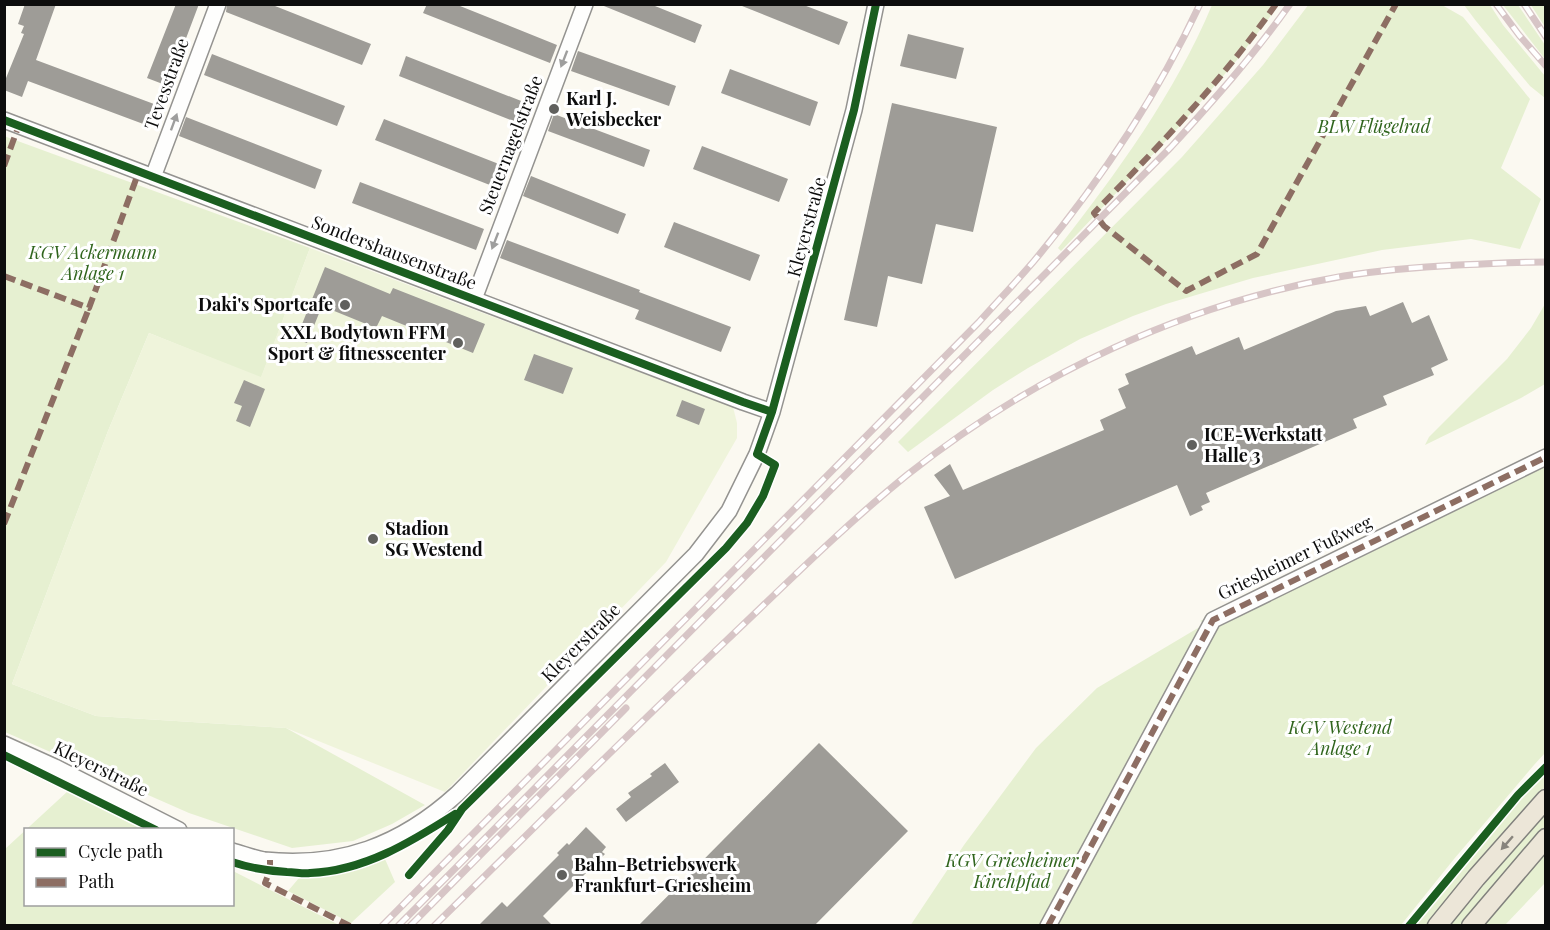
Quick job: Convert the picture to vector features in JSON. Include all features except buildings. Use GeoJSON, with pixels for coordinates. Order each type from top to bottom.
{"type":"FeatureCollection","features":[{"type":"Feature","properties":{"kind":"main road"},"geometry":{"type":"LineString","coordinates":[[1437,926],[1545,800]]}},
{"type":"Feature","properties":{"kind":"main road"},"geometry":{"type":"LineString","coordinates":[[1471,926],[1545,838]]}},
{"type":"Feature","properties":{"kind":"street","name":"Tevesstraße"},"geometry":{"type":"LineString","coordinates":[[153,177],[218,4]]}},
{"type":"Feature","properties":{"kind":"street","name":"Steuernagelstraße"},"geometry":{"type":"LineString","coordinates":[[474,299],[585,4]]}},
{"type":"Feature","properties":{"kind":"street","name":"Kleyerstraße"},"geometry":{"type":"LineString","coordinates":[[234,852],[261,860],[310,861],[368,850],[416,827],[457,794],[696,554],[729,511],[757,454],[772,412],[854,110],[876,4]]}},
{"type":"Feature","properties":{"kind":"street","name":"Sondershausenstraße"},"geometry":{"type":"LineString","coordinates":[[4,120],[772,412]]}},
{"type":"Feature","properties":{"kind":"street","name":"Griesheimer Fußweg"},"geometry":{"type":"LineString","coordinates":[[1048,926],[1213,620],[1545,457]]}},
{"type":"Feature","properties":{"kind":"street","name":"Kleyerstraße"},"geometry":{"type":"LineString","coordinates":[[4,744],[55,767],[175,828]]}},
{"type":"Feature","properties":{"kind":"green space","name":"BLW Flügelrad"},"geometry":{"type":"Polygon","coordinates":[[[1309,4],[1442,5],[1463,17],[1530,99],[1501,168],[1541,199],[1520,249],[1471,239],[1382,250],[1253,278],[1166,304],[1080,339],[1028,368],[993,390],[908,452],[898,442],[1182,157],[1263,65],[1309,4]]]}},
{"type":"Feature","properties":{"kind":"green space"},"geometry":{"type":"Polygon","coordinates":[[[1212,5],[1279,5],[1237,60],[1179,127],[1061,251],[1058,248],[1102,191],[1163,101],[1181,70],[1212,5]]]}},
{"type":"Feature","properties":{"kind":"green space"},"geometry":{"type":"Polygon","coordinates":[[[1464,5],[1490,5],[1503,25],[1545,76],[1545,98],[1530,86],[1464,5]]]}},
{"type":"Feature","properties":{"kind":"green space"},"geometry":{"type":"Polygon","coordinates":[[[1503,5],[1518,5],[1545,45],[1545,59],[1503,5]]]}},
{"type":"Feature","properties":{"kind":"green space"},"geometry":{"type":"Polygon","coordinates":[[[1531,5],[1545,5],[1545,27],[1531,5]]]}},
{"type":"Feature","properties":{"kind":"green space","name":"KGV Ackermann Anlage 1"},"geometry":{"type":"Polygon","coordinates":[[[4,136],[310,248],[261,378],[149,333],[108,431],[12,684],[96,716],[286,728],[425,805],[392,824],[353,841],[292,848],[189,813],[5,732],[4,136]]]}},
{"type":"Feature","properties":{"kind":"green space","name":"Stadion SG Westend"},"geometry":{"type":"Polygon","coordinates":[[[310,248],[733,407],[737,423],[737,438],[666,562],[445,792],[286,728],[96,716],[12,684],[108,431],[149,333],[261,377],[310,248]]]}},
{"type":"Feature","properties":{"kind":"green space"},"geometry":{"type":"Polygon","coordinates":[[[1545,304],[1545,384],[1425,445],[1429,437],[1507,359],[1531,328],[1545,304]]]}},
{"type":"Feature","properties":{"kind":"green space","name":"KGV Westend Anlage 1"},"geometry":{"type":"Polygon","coordinates":[[[1545,452],[1545,753],[1401,925],[1052,926],[1214,628],[1200,621],[1545,452]]]}},
{"type":"Feature","properties":{"kind":"green space","name":"KGV Griesheimer Kirchpfad"},"geometry":{"type":"Polygon","coordinates":[[[1203,625],[1044,925],[910,926],[964,845],[1036,748],[1097,688],[1203,625]]]}},
{"type":"Feature","properties":{"kind":"green space"},"geometry":{"type":"Polygon","coordinates":[[[1545,773],[1545,787],[1426,925],[1413,926],[1518,801],[1545,773]]]}},
{"type":"Feature","properties":{"kind":"green space"},"geometry":{"type":"Polygon","coordinates":[[[68,791],[148,828],[28,828],[68,791]]]}},
{"type":"Feature","properties":{"kind":"green space"},"geometry":{"type":"Polygon","coordinates":[[[1545,812],[1545,827],[1460,925],[1449,926],[1545,812]]]}},
{"type":"Feature","properties":{"kind":"green space"},"geometry":{"type":"Polygon","coordinates":[[[24,832],[24,906],[234,906],[234,872],[339,925],[5,925],[5,849],[24,832]]]}},
{"type":"Feature","properties":{"kind":"green space"},"geometry":{"type":"Polygon","coordinates":[[[1545,849],[1545,883],[1505,925],[1480,926],[1545,849]]]}},
{"type":"Feature","properties":{"kind":"green space"},"geometry":{"type":"Polygon","coordinates":[[[385,859],[395,882],[351,923],[288,891],[299,878],[343,872],[385,859]]]}},
{"type":"Feature","properties":{"kind":"railway"},"geometry":{"type":"LineString","coordinates":[[382,926],[979,322],[1020,277],[1104,170],[1146,105],[1200,4]]}},
{"type":"Feature","properties":{"kind":"railway"},"geometry":{"type":"LineString","coordinates":[[398,926],[1171,147],[1248,60],[1290,4]]}},
{"type":"Feature","properties":{"kind":"railway"},"geometry":{"type":"LineString","coordinates":[[1496,4],[1546,66]]}},
{"type":"Feature","properties":{"kind":"railway"},"geometry":{"type":"LineString","coordinates":[[1524,4],[1546,37]]}},
{"type":"Feature","properties":{"kind":"railway"},"geometry":{"type":"LineString","coordinates":[[434,926],[654,710],[838,535],[907,475],[955,439],[1006,406],[1059,375],[1169,324],[1226,304],[1285,288],[1387,270],[1546,262]]}},
{"type":"Feature","properties":{"kind":"railway"},"geometry":{"type":"LineString","coordinates":[[410,926],[626,708]]}},
{"type":"Feature","properties":{"kind":"marked path"},"geometry":{"type":"LineString","coordinates":[[1276,4],[1212,86],[1094,213],[1104,226],[1186,291],[1257,254],[1396,4]]}},
{"type":"Feature","properties":{"kind":"marked path"},"geometry":{"type":"LineString","coordinates":[[4,166],[19,125]]}},
{"type":"Feature","properties":{"kind":"marked path"},"geometry":{"type":"LineString","coordinates":[[4,276],[89,308],[139,171]]}},
{"type":"Feature","properties":{"kind":"marked path"},"geometry":{"type":"LineString","coordinates":[[4,524],[89,308]]}},
{"type":"Feature","properties":{"kind":"marked path"},"geometry":{"type":"LineString","coordinates":[[1048,926],[1213,620],[1546,457]]}},
{"type":"Feature","properties":{"kind":"marked path"},"geometry":{"type":"LineString","coordinates":[[270,860],[270,870],[265,883],[350,926]]}},
{"type":"Feature","properties":{"kind":"cycle path"},"geometry":{"type":"LineString","coordinates":[[409,875],[448,830],[462,809],[726,548],[747,523],[763,496],[775,465],[757,454],[772,412],[854,110],[876,4]]}},
{"type":"Feature","properties":{"kind":"cycle path"},"geometry":{"type":"LineString","coordinates":[[4,120],[772,412]]}},
{"type":"Feature","properties":{"kind":"cycle path"},"geometry":{"type":"LineString","coordinates":[[4,755],[152,828]]}},
{"type":"Feature","properties":{"kind":"cycle path"},"geometry":{"type":"LineString","coordinates":[[1409,926],[1518,795],[1546,767]]}},
{"type":"Feature","properties":{"kind":"cycle path"},"geometry":{"type":"LineString","coordinates":[[234,863],[280,872],[307,873],[349,867],[386,853],[455,814]]}},
{"type":"Feature","properties":{"kind":"place","name":"Karl J. Weisbecker"},"geometry":{"type":"Point","coordinates":[554,109]}},
{"type":"Feature","properties":{"kind":"place","name":"Daki's Sportcafe"},"geometry":{"type":"Point","coordinates":[345,305]}},
{"type":"Feature","properties":{"kind":"place","name":"XXL Bodytown FFM Sport & fitnesscenter"},"geometry":{"type":"Point","coordinates":[458,343]}},
{"type":"Feature","properties":{"kind":"place","name":"ICE-Werkstatt Halle 3"},"geometry":{"type":"Point","coordinates":[1192,445]}},
{"type":"Feature","properties":{"kind":"place","name":"Stadion SG Westend"},"geometry":{"type":"Point","coordinates":[373,539]}},
{"type":"Feature","properties":{"kind":"place","name":"Bahn-Betriebswerk Frankfurt-Griesheim"},"geometry":{"type":"Point","coordinates":[562,875]}}]}
